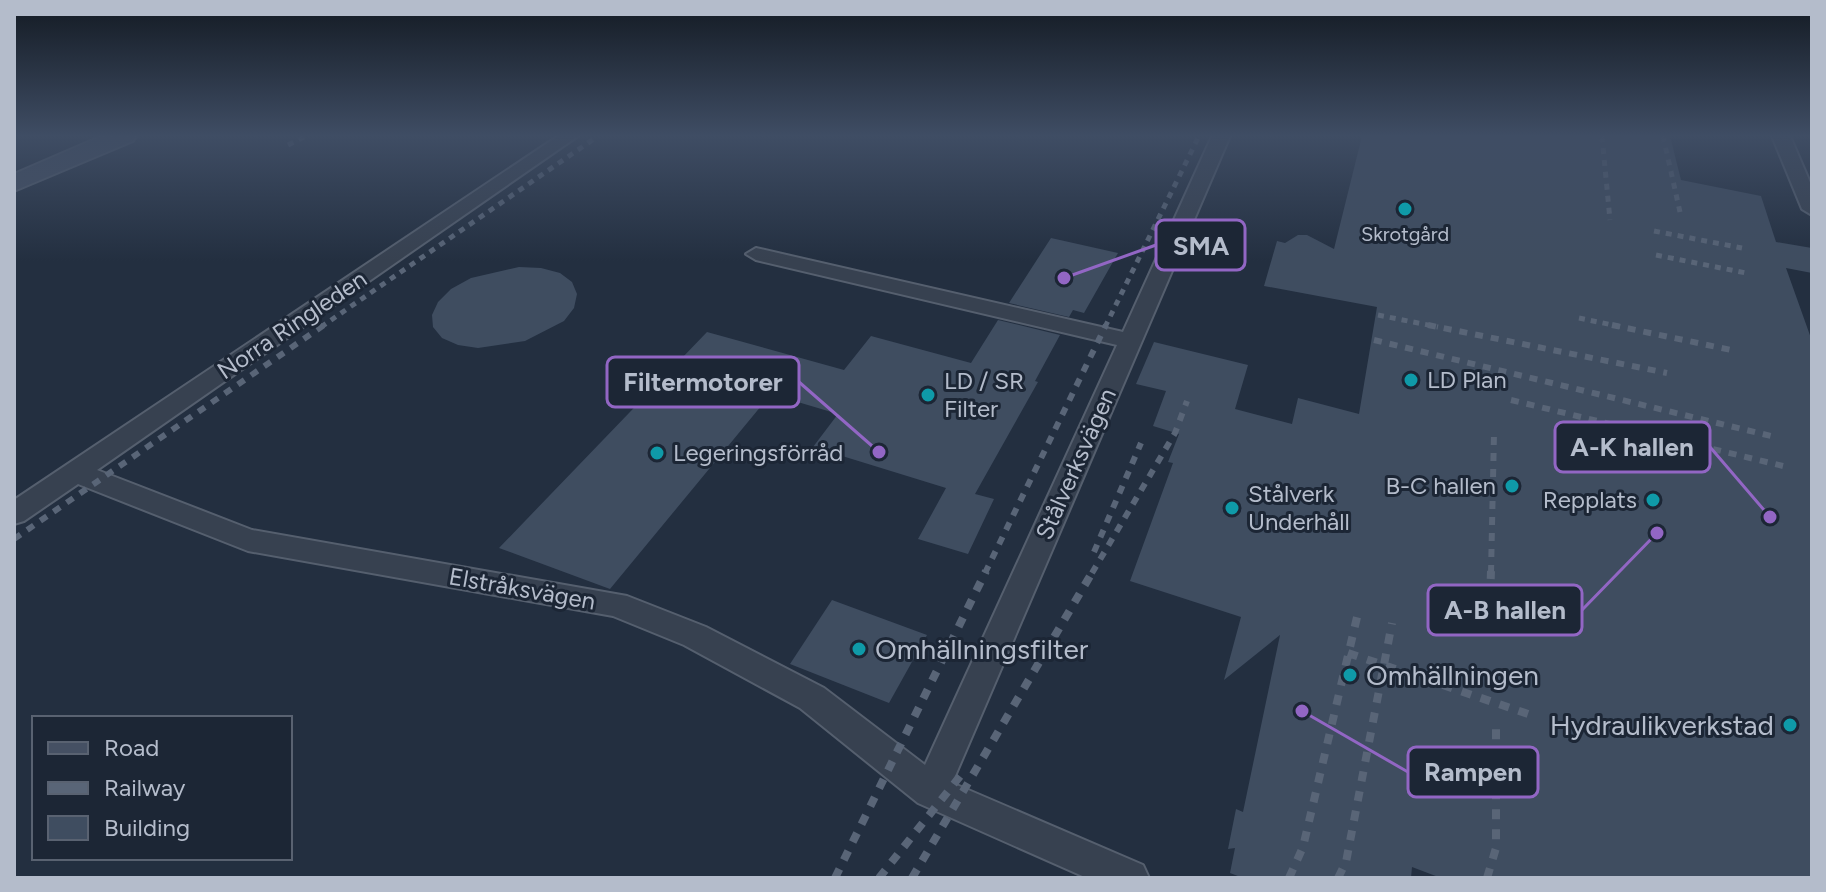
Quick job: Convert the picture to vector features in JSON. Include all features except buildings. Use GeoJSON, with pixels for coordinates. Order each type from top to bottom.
{"type":"FeatureCollection","features":[{"type":"Feature","properties":{"kind":"street","name":"Norra Ringleden"},"geometry":{"type":"LineString","coordinates":[[14,514],[509,178]]}},
{"type":"Feature","properties":{"kind":"street","name":"Stålverksvägen"},"geometry":{"type":"LineString","coordinates":[[931,791],[1203,178]]}},
{"type":"Feature","properties":{"kind":"street"},"geometry":{"type":"LineString","coordinates":[[1799,178],[1812,209]]}},
{"type":"Feature","properties":{"kind":"street"},"geometry":{"type":"LineString","coordinates":[[756,254],[1131,341]]}},
{"type":"Feature","properties":{"kind":"street","name":"Elstråksvägen"},"geometry":{"type":"LineString","coordinates":[[75,472],[248,540],[616,605],[695,636],[812,698],[931,791],[1130,878]]}},
{"type":"Feature","properties":{"kind":"railway"},"geometry":{"type":"LineString","coordinates":[[321,327],[538,178]]}},
{"type":"Feature","properties":{"kind":"railway"},"geometry":{"type":"LineString","coordinates":[[1105,327],[1179,178]]}},
{"type":"Feature","properties":{"kind":"railway"},"geometry":{"type":"LineString","coordinates":[[1606,178],[1610,220]]}},
{"type":"Feature","properties":{"kind":"railway"},"geometry":{"type":"LineString","coordinates":[[1672,178],[1680,212]]}},
{"type":"Feature","properties":{"kind":"railway"},"geometry":{"type":"LineString","coordinates":[[1654,231],[1742,248]]}},
{"type":"Feature","properties":{"kind":"railway"},"geometry":{"type":"LineString","coordinates":[[1656,255],[1746,273]]}},
{"type":"Feature","properties":{"kind":"railway"},"geometry":{"type":"LineString","coordinates":[[1378,315],[1428,325]]}},
{"type":"Feature","properties":{"kind":"railway"},"geometry":{"type":"LineString","coordinates":[[1579,318],[1622,327]]}},
{"type":"Feature","properties":{"kind":"railway"},"geometry":{"type":"LineString","coordinates":[[14,539],[324,325]]}},
{"type":"Feature","properties":{"kind":"railway"},"geometry":{"type":"LineString","coordinates":[[985,573],[1106,325]]}},
{"type":"Feature","properties":{"kind":"railway"},"geometry":{"type":"LineString","coordinates":[[1428,325],[1438,327]]}},
{"type":"Feature","properties":{"kind":"railway"},"geometry":{"type":"LineString","coordinates":[[1428,325],[1667,373]]}},
{"type":"Feature","properties":{"kind":"railway"},"geometry":{"type":"LineString","coordinates":[[1612,325],[1736,351]]}},
{"type":"Feature","properties":{"kind":"railway"},"geometry":{"type":"LineString","coordinates":[[1374,340],[1771,436]]}},
{"type":"Feature","properties":{"kind":"railway"},"geometry":{"type":"LineString","coordinates":[[1511,400],[1783,466]]}},
{"type":"Feature","properties":{"kind":"railway"},"geometry":{"type":"LineString","coordinates":[[1092,573],[1175,433],[1187,401]]}},
{"type":"Feature","properties":{"kind":"railway"},"geometry":{"type":"LineString","coordinates":[[1491,573],[1494,433]]}},
{"type":"Feature","properties":{"kind":"railway"},"geometry":{"type":"LineString","coordinates":[[1094,552],[1141,443]]}},
{"type":"Feature","properties":{"kind":"railway"},"geometry":{"type":"LineString","coordinates":[[835,878],[986,571]]}},
{"type":"Feature","properties":{"kind":"railway"},"geometry":{"type":"LineString","coordinates":[[912,878],[1093,571]]}},
{"type":"Feature","properties":{"kind":"railway"},"geometry":{"type":"LineString","coordinates":[[1490,599],[1491,571]]}},
{"type":"Feature","properties":{"kind":"railway"},"geometry":{"type":"LineString","coordinates":[[1349,653],[1358,613]]}},
{"type":"Feature","properties":{"kind":"railway"},"geometry":{"type":"LineString","coordinates":[[1384,665],[1392,623]]}},
{"type":"Feature","properties":{"kind":"railway"},"geometry":{"type":"LineString","coordinates":[[1289,878],[1303,847],[1349,653]]}},
{"type":"Feature","properties":{"kind":"railway"},"geometry":{"type":"LineString","coordinates":[[1349,653],[1384,665]]}},
{"type":"Feature","properties":{"kind":"railway"},"geometry":{"type":"LineString","coordinates":[[1338,878],[1346,862],[1384,665]]}},
{"type":"Feature","properties":{"kind":"railway"},"geometry":{"type":"LineString","coordinates":[[1384,665],[1537,717]]}},
{"type":"Feature","properties":{"kind":"railway"},"geometry":{"type":"LineString","coordinates":[[1487,878],[1496,848],[1496,725]]}},
{"type":"Feature","properties":{"kind":"railway"},"geometry":{"type":"LineString","coordinates":[[879,878],[961,775]]}},
{"type":"Feature","properties":{"kind":"place","name":"Skrotgård"},"geometry":{"type":"Point","coordinates":[1405,209]}},
{"type":"Feature","properties":{"kind":"place","name":"SMA"},"geometry":{"type":"Point","coordinates":[1064,278]}},
{"type":"Feature","properties":{"kind":"place","name":"LD Plan"},"geometry":{"type":"Point","coordinates":[1411,380]}},
{"type":"Feature","properties":{"kind":"place","name":"LD / SR Filter"},"geometry":{"type":"Point","coordinates":[928,395]}},
{"type":"Feature","properties":{"kind":"place","name":"Filtermotorer"},"geometry":{"type":"Point","coordinates":[879,452]}},
{"type":"Feature","properties":{"kind":"place","name":"Legeringsförråd"},"geometry":{"type":"Point","coordinates":[657,453]}},
{"type":"Feature","properties":{"kind":"place","name":"B-C hallen"},"geometry":{"type":"Point","coordinates":[1512,486]}},
{"type":"Feature","properties":{"kind":"place","name":"Repplats"},"geometry":{"type":"Point","coordinates":[1653,500]}},
{"type":"Feature","properties":{"kind":"place","name":"Stålverk Underhåll"},"geometry":{"type":"Point","coordinates":[1232,508]}},
{"type":"Feature","properties":{"kind":"place","name":"A-K hallen"},"geometry":{"type":"Point","coordinates":[1770,517]}},
{"type":"Feature","properties":{"kind":"place","name":"A-B hallen"},"geometry":{"type":"Point","coordinates":[1657,533]}},
{"type":"Feature","properties":{"kind":"place","name":"Omhällningsfilter"},"geometry":{"type":"Point","coordinates":[859,649]}},
{"type":"Feature","properties":{"kind":"place","name":"Omhällningen"},"geometry":{"type":"Point","coordinates":[1350,675]}},
{"type":"Feature","properties":{"kind":"place","name":"Rampen"},"geometry":{"type":"Point","coordinates":[1302,711]}},
{"type":"Feature","properties":{"kind":"place","name":"Hydraulikverkstad"},"geometry":{"type":"Point","coordinates":[1790,725]}}]}
